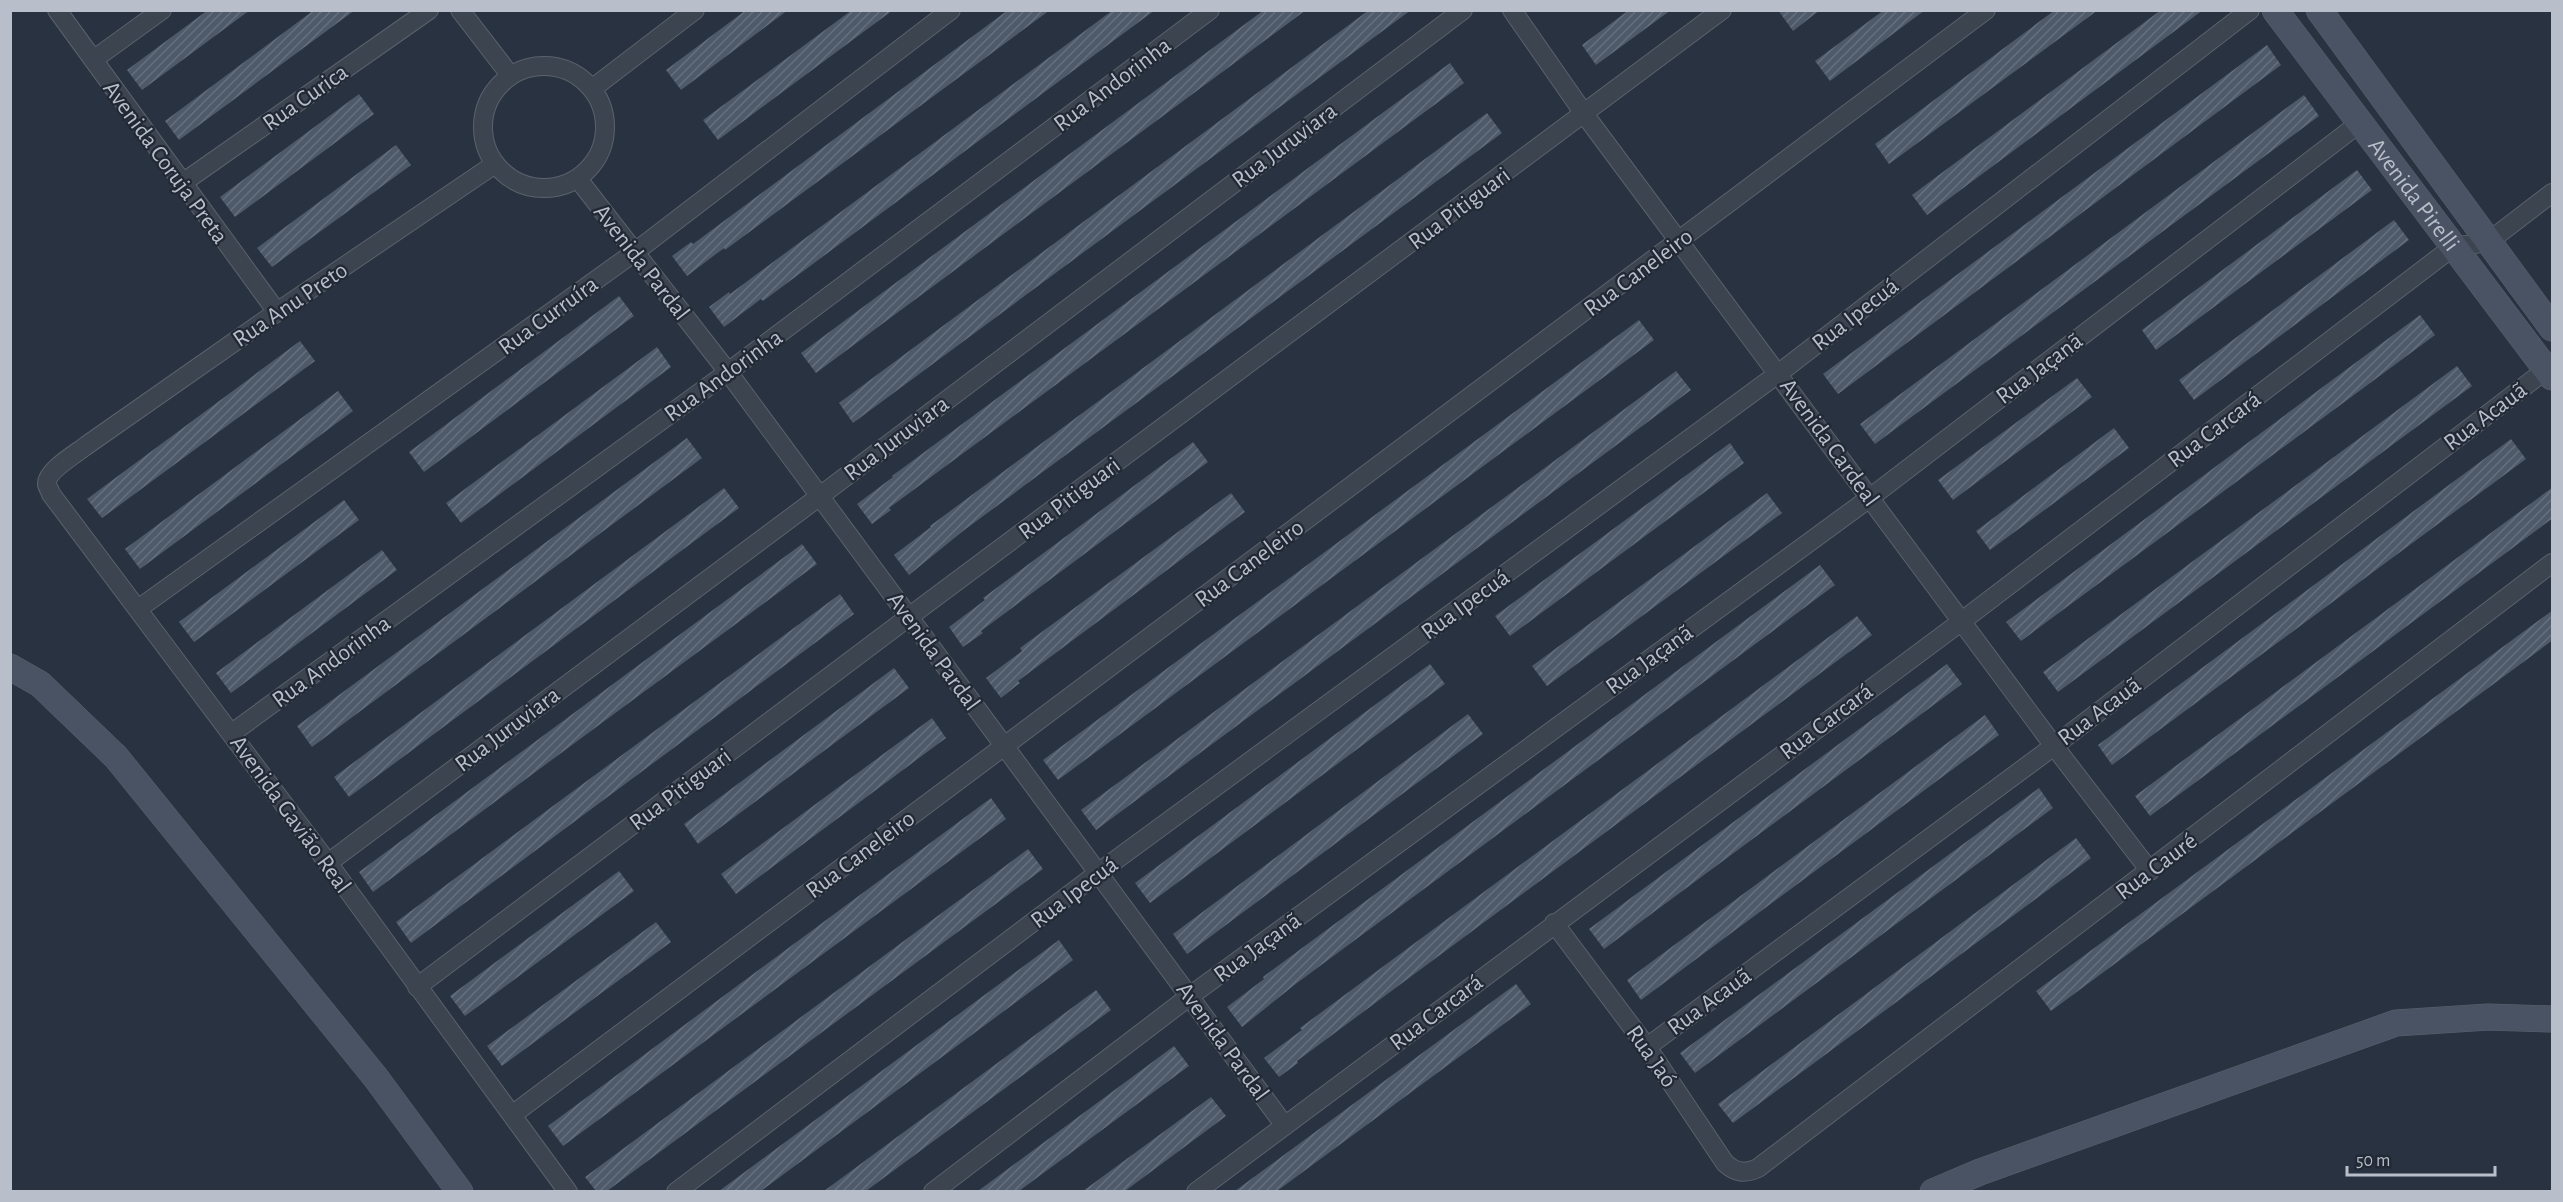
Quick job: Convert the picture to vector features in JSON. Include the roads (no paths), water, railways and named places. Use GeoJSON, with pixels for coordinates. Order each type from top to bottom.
{"type":"FeatureCollection","features":[{"type":"Feature","properties":{"kind":"main road","name":"Avenida Pirelli"},"geometry":{"type":"LineString","coordinates":[[2275,10],[2550,373]]}},
{"type":"Feature","properties":{"kind":"main road","name":"Avenida Pirelli"},"geometry":{"type":"LineString","coordinates":[[2319,10],[2487,242],[2553,328]]}},
{"type":"Feature","properties":{"kind":"main road"},"geometry":{"type":"LineString","coordinates":[[10,667],[40,684],[116,757],[376,1078],[460,1191]]}},
{"type":"Feature","properties":{"kind":"main road"},"geometry":{"type":"LineString","coordinates":[[1933,1191],[1980,1172],[2396,1023],[2488,1017],[2553,1019]]}},
{"type":"Feature","properties":{"kind":"street","name":"Avenida Coruja Preta"},"geometry":{"type":"LineString","coordinates":[[57,10],[181,184],[277,312]]}},
{"type":"Feature","properties":{"kind":"street"},"geometry":{"type":"LineString","coordinates":[[93,60],[162,10]]}},
{"type":"Feature","properties":{"kind":"street","name":"Rua Curica"},"geometry":{"type":"LineString","coordinates":[[181,184],[429,10]]}},
{"type":"Feature","properties":{"kind":"street"},"geometry":{"type":"LineString","coordinates":[[460,10],[510,75]]}},
{"type":"Feature","properties":{"kind":"street"},"geometry":{"type":"LineString","coordinates":[[592,88],[695,10]]}},
{"type":"Feature","properties":{"kind":"street","name":"Rua Curruíra"},"geometry":{"type":"LineString","coordinates":[[138,609],[635,252],[951,10]]}},
{"type":"Feature","properties":{"kind":"street","name":"Rua Andorinha"},"geometry":{"type":"LineString","coordinates":[[232,733],[728,372],[1210,10]]}},
{"type":"Feature","properties":{"kind":"street","name":"Rua Juruviara"},"geometry":{"type":"LineString","coordinates":[[328,863],[1463,10]]}},
{"type":"Feature","properties":{"kind":"street","name":"Avenida Cardeal"},"geometry":{"type":"LineString","coordinates":[[1512,10],[1585,115],[2054,746],[2150,871]]}},
{"type":"Feature","properties":{"kind":"street","name":"Rua Pitiguari"},"geometry":{"type":"LineString","coordinates":[[417,987],[910,616],[1585,115],[1722,10]]}},
{"type":"Feature","properties":{"kind":"street","name":"Rua Caneleiro"},"geometry":{"type":"LineString","coordinates":[[512,1115],[1986,10]]}},
{"type":"Feature","properties":{"kind":"street","name":"Rua Ipecuá"},"geometry":{"type":"LineString","coordinates":[[676,1191],[1098,873],[1779,373],[2250,10]]}},
{"type":"Feature","properties":{"kind":"street"},"geometry":{"type":"LineString","coordinates":[[553,66],[579,75],[592,88],[604,109],[606,132],[599,155],[578,180],[547,189],[527,186],[509,178],[495,164],[485,147],[482,127],[485,107],[495,89],[510,75],[526,67],[553,66]]}},
{"type":"Feature","properties":{"kind":"street","name":"Rua Jaçanã"},"geometry":{"type":"LineString","coordinates":[[933,1191],[1190,996],[1871,497],[2361,122]]}},
{"type":"Feature","properties":{"kind":"street","name":"Rua Anu Preto"},"geometry":{"type":"LineString","coordinates":[[87,446],[277,312],[495,164]]}},
{"type":"Feature","properties":{"kind":"street","name":"Avenida Pardal"},"geometry":{"type":"LineString","coordinates":[[578,180],[728,372],[1285,1126]]}},
{"type":"Feature","properties":{"kind":"street"},"geometry":{"type":"LineString","coordinates":[[2453,247],[2487,242],[2553,193]]}},
{"type":"Feature","properties":{"kind":"street","name":"Rua Carcará"},"geometry":{"type":"LineString","coordinates":[[1196,1191],[1962,621],[2453,247]]}},
{"type":"Feature","properties":{"kind":"street","name":"Rua Acauã"},"geometry":{"type":"LineString","coordinates":[[1647,1047],[2054,746],[2550,373]]}},
{"type":"Feature","properties":{"kind":"street","name":"Avenida Gavião Real"},"geometry":{"type":"LineString","coordinates":[[87,446],[50,475],[47,484],[51,494],[232,733],[568,1191]]}},
{"type":"Feature","properties":{"kind":"street","name":"Rua Cauré"},"geometry":{"type":"LineString","coordinates":[[1758,1168],[2553,563]]}},
{"type":"Feature","properties":{"kind":"street","name":"Rua Jaó"},"geometry":{"type":"LineString","coordinates":[[1554,923],[1647,1047],[1725,1163],[1739,1172],[1748,1173],[1758,1168]]}}]}
